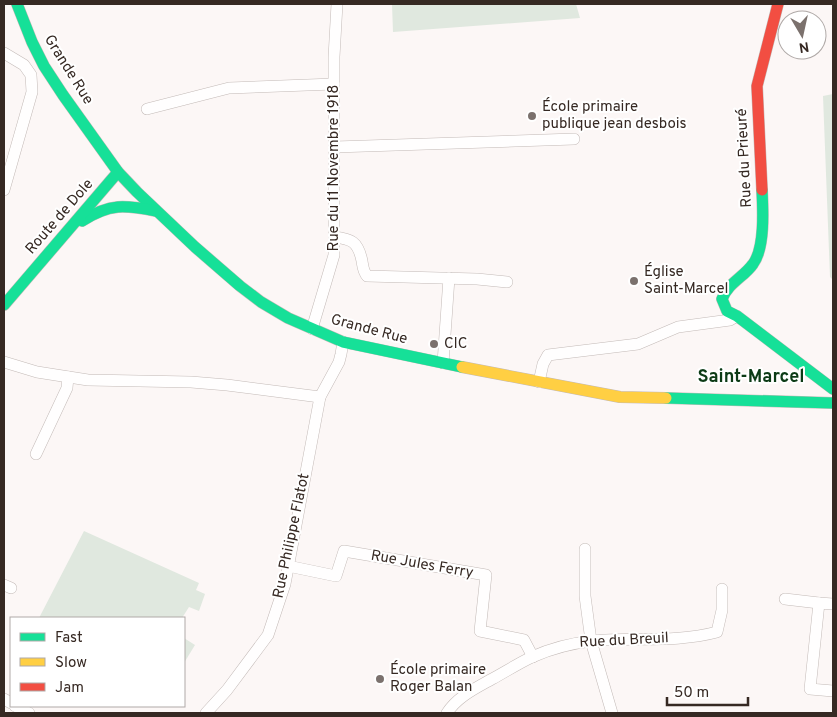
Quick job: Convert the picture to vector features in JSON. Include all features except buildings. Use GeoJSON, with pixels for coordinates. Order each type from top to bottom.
{"type":"FeatureCollection","features":[{"type":"Feature","properties":{"kind":"main road","name":"Grande Rue"},"geometry":{"type":"LineString","coordinates":[[18,4],[32,42],[44,66],[118,172],[156,211],[240,286],[261,302],[288,318],[343,342],[620,397],[833,403]]}},
{"type":"Feature","properties":{"kind":"main road","name":"Rue du Prieuré"},"geometry":{"type":"LineString","coordinates":[[737,316],[728,311],[722,299],[725,291],[753,264],[760,250],[763,208],[757,86],[778,4]]}},
{"type":"Feature","properties":{"kind":"main road","name":"Route de Dole"},"geometry":{"type":"LineString","coordinates":[[4,304],[118,172]]}},
{"type":"Feature","properties":{"kind":"main road"},"geometry":{"type":"LineString","coordinates":[[66,233],[100,210],[112,206],[156,211]]}},
{"type":"Feature","properties":{"kind":"main road"},"geometry":{"type":"LineString","coordinates":[[737,316],[833,388]]}},
{"type":"Feature","properties":{"kind":"street","name":"Rue du 11 Novembre 1918"},"geometry":{"type":"LineString","coordinates":[[312,329],[334,255],[336,4]]}},
{"type":"Feature","properties":{"kind":"street"},"geometry":{"type":"LineString","coordinates":[[4,53],[24,65],[31,75],[32,92],[4,190]]}},
{"type":"Feature","properties":{"kind":"street"},"geometry":{"type":"LineString","coordinates":[[147,110],[228,88],[334,84]]}},
{"type":"Feature","properties":{"kind":"street"},"geometry":{"type":"LineString","coordinates":[[335,147],[574,139]]}},
{"type":"Feature","properties":{"kind":"street"},"geometry":{"type":"LineString","coordinates":[[334,237],[347,238],[353,241],[359,250],[363,270],[367,276],[477,279],[507,282]]}},
{"type":"Feature","properties":{"kind":"street"},"geometry":{"type":"LineString","coordinates":[[444,363],[449,278]]}},
{"type":"Feature","properties":{"kind":"street"},"geometry":{"type":"LineString","coordinates":[[538,382],[543,364],[548,355],[638,344],[678,326],[730,320],[737,316]]}},
{"type":"Feature","properties":{"kind":"street","name":"Rue Philippe Flatot"},"geometry":{"type":"LineString","coordinates":[[206,713],[268,635],[285,584],[320,397],[339,362],[343,342]]}},
{"type":"Feature","properties":{"kind":"street"},"geometry":{"type":"LineString","coordinates":[[4,362],[37,372],[88,380],[191,382],[320,397]]}},
{"type":"Feature","properties":{"kind":"street"},"geometry":{"type":"LineString","coordinates":[[36,454],[67,388],[68,377]]}},
{"type":"Feature","properties":{"kind":"street"},"geometry":{"type":"LineString","coordinates":[[585,549],[585,596],[591,641],[612,713]]}},
{"type":"Feature","properties":{"kind":"street","name":"Rue Jules Ferry"},"geometry":{"type":"LineString","coordinates":[[288,566],[336,576],[344,551],[486,576],[480,631],[524,640],[533,657]]}},
{"type":"Feature","properties":{"kind":"street","name":"Rue du Breuil"},"geometry":{"type":"LineString","coordinates":[[447,713],[452,705],[463,697],[533,657],[567,646],[591,641],[700,637],[718,632],[722,610],[722,589]]}},
{"type":"Feature","properties":{"kind":"street"},"geometry":{"type":"LineString","coordinates":[[785,599],[833,604]]}},
{"type":"Feature","properties":{"kind":"street"},"geometry":{"type":"LineString","coordinates":[[819,603],[810,689],[833,691]]}},
{"type":"Feature","properties":{"kind":"street"},"geometry":{"type":"LineString","coordinates":[[17,707],[29,713]]}},
{"type":"Feature","properties":{"kind":"shaded area"},"geometry":{"type":"Polygon","coordinates":[[[392,4],[576,4],[580,18],[393,32],[392,4]]]}},
{"type":"Feature","properties":{"kind":"shaded area"},"geometry":{"type":"Polygon","coordinates":[[[833,94],[833,280],[830,277],[823,96],[833,94]]]}},
{"type":"Feature","properties":{"kind":"shaded area"},"geometry":{"type":"Polygon","coordinates":[[[84,531],[199,583],[196,590],[205,594],[199,611],[189,607],[183,617],[40,617],[84,531]]]}},
{"type":"Feature","properties":{"kind":"shaded area"},"geometry":{"type":"Polygon","coordinates":[[[185,639],[195,645],[185,661],[185,639]]]}},
{"type":"Feature","properties":{"kind":"traffic: fast"},"geometry":{"type":"LineString","coordinates":[[17,4],[44,66],[118,172],[195,247],[240,286],[261,302],[288,318],[343,342],[462,367]]}},
{"type":"Feature","properties":{"kind":"traffic: fast"},"geometry":{"type":"LineString","coordinates":[[4,305],[118,172]]}},
{"type":"Feature","properties":{"kind":"traffic: fast"},"geometry":{"type":"LineString","coordinates":[[762,190],[762,228],[757,257],[749,269],[732,284],[722,299],[727,311],[737,316],[833,389]]}},
{"type":"Feature","properties":{"kind":"traffic: fast"},"geometry":{"type":"LineString","coordinates":[[82,221],[110,208],[126,207],[156,211]]}},
{"type":"Feature","properties":{"kind":"traffic: fast"},"geometry":{"type":"LineString","coordinates":[[666,398],[833,403]]}},
{"type":"Feature","properties":{"kind":"traffic: slow"},"geometry":{"type":"LineString","coordinates":[[462,367],[620,397],[666,398]]}},
{"type":"Feature","properties":{"kind":"traffic: jam"},"geometry":{"type":"LineString","coordinates":[[762,190],[757,86],[778,4]]}},
{"type":"Feature","properties":{"kind":"place","name":"École primaire publique jean desbois"},"geometry":{"type":"Point","coordinates":[532,116]}},
{"type":"Feature","properties":{"kind":"place","name":"Église Saint-Marcel"},"geometry":{"type":"Point","coordinates":[634,281]}},
{"type":"Feature","properties":{"kind":"place","name":"CIC"},"geometry":{"type":"Point","coordinates":[434,344]}},
{"type":"Feature","properties":{"kind":"place","name":"École primaire Roger Balan"},"geometry":{"type":"Point","coordinates":[380,679]}},
{"type":"Feature","properties":{"kind":"district","name":"Saint-Marcel"},"geometry":{"type":"Point","coordinates":[751,377]}}]}
